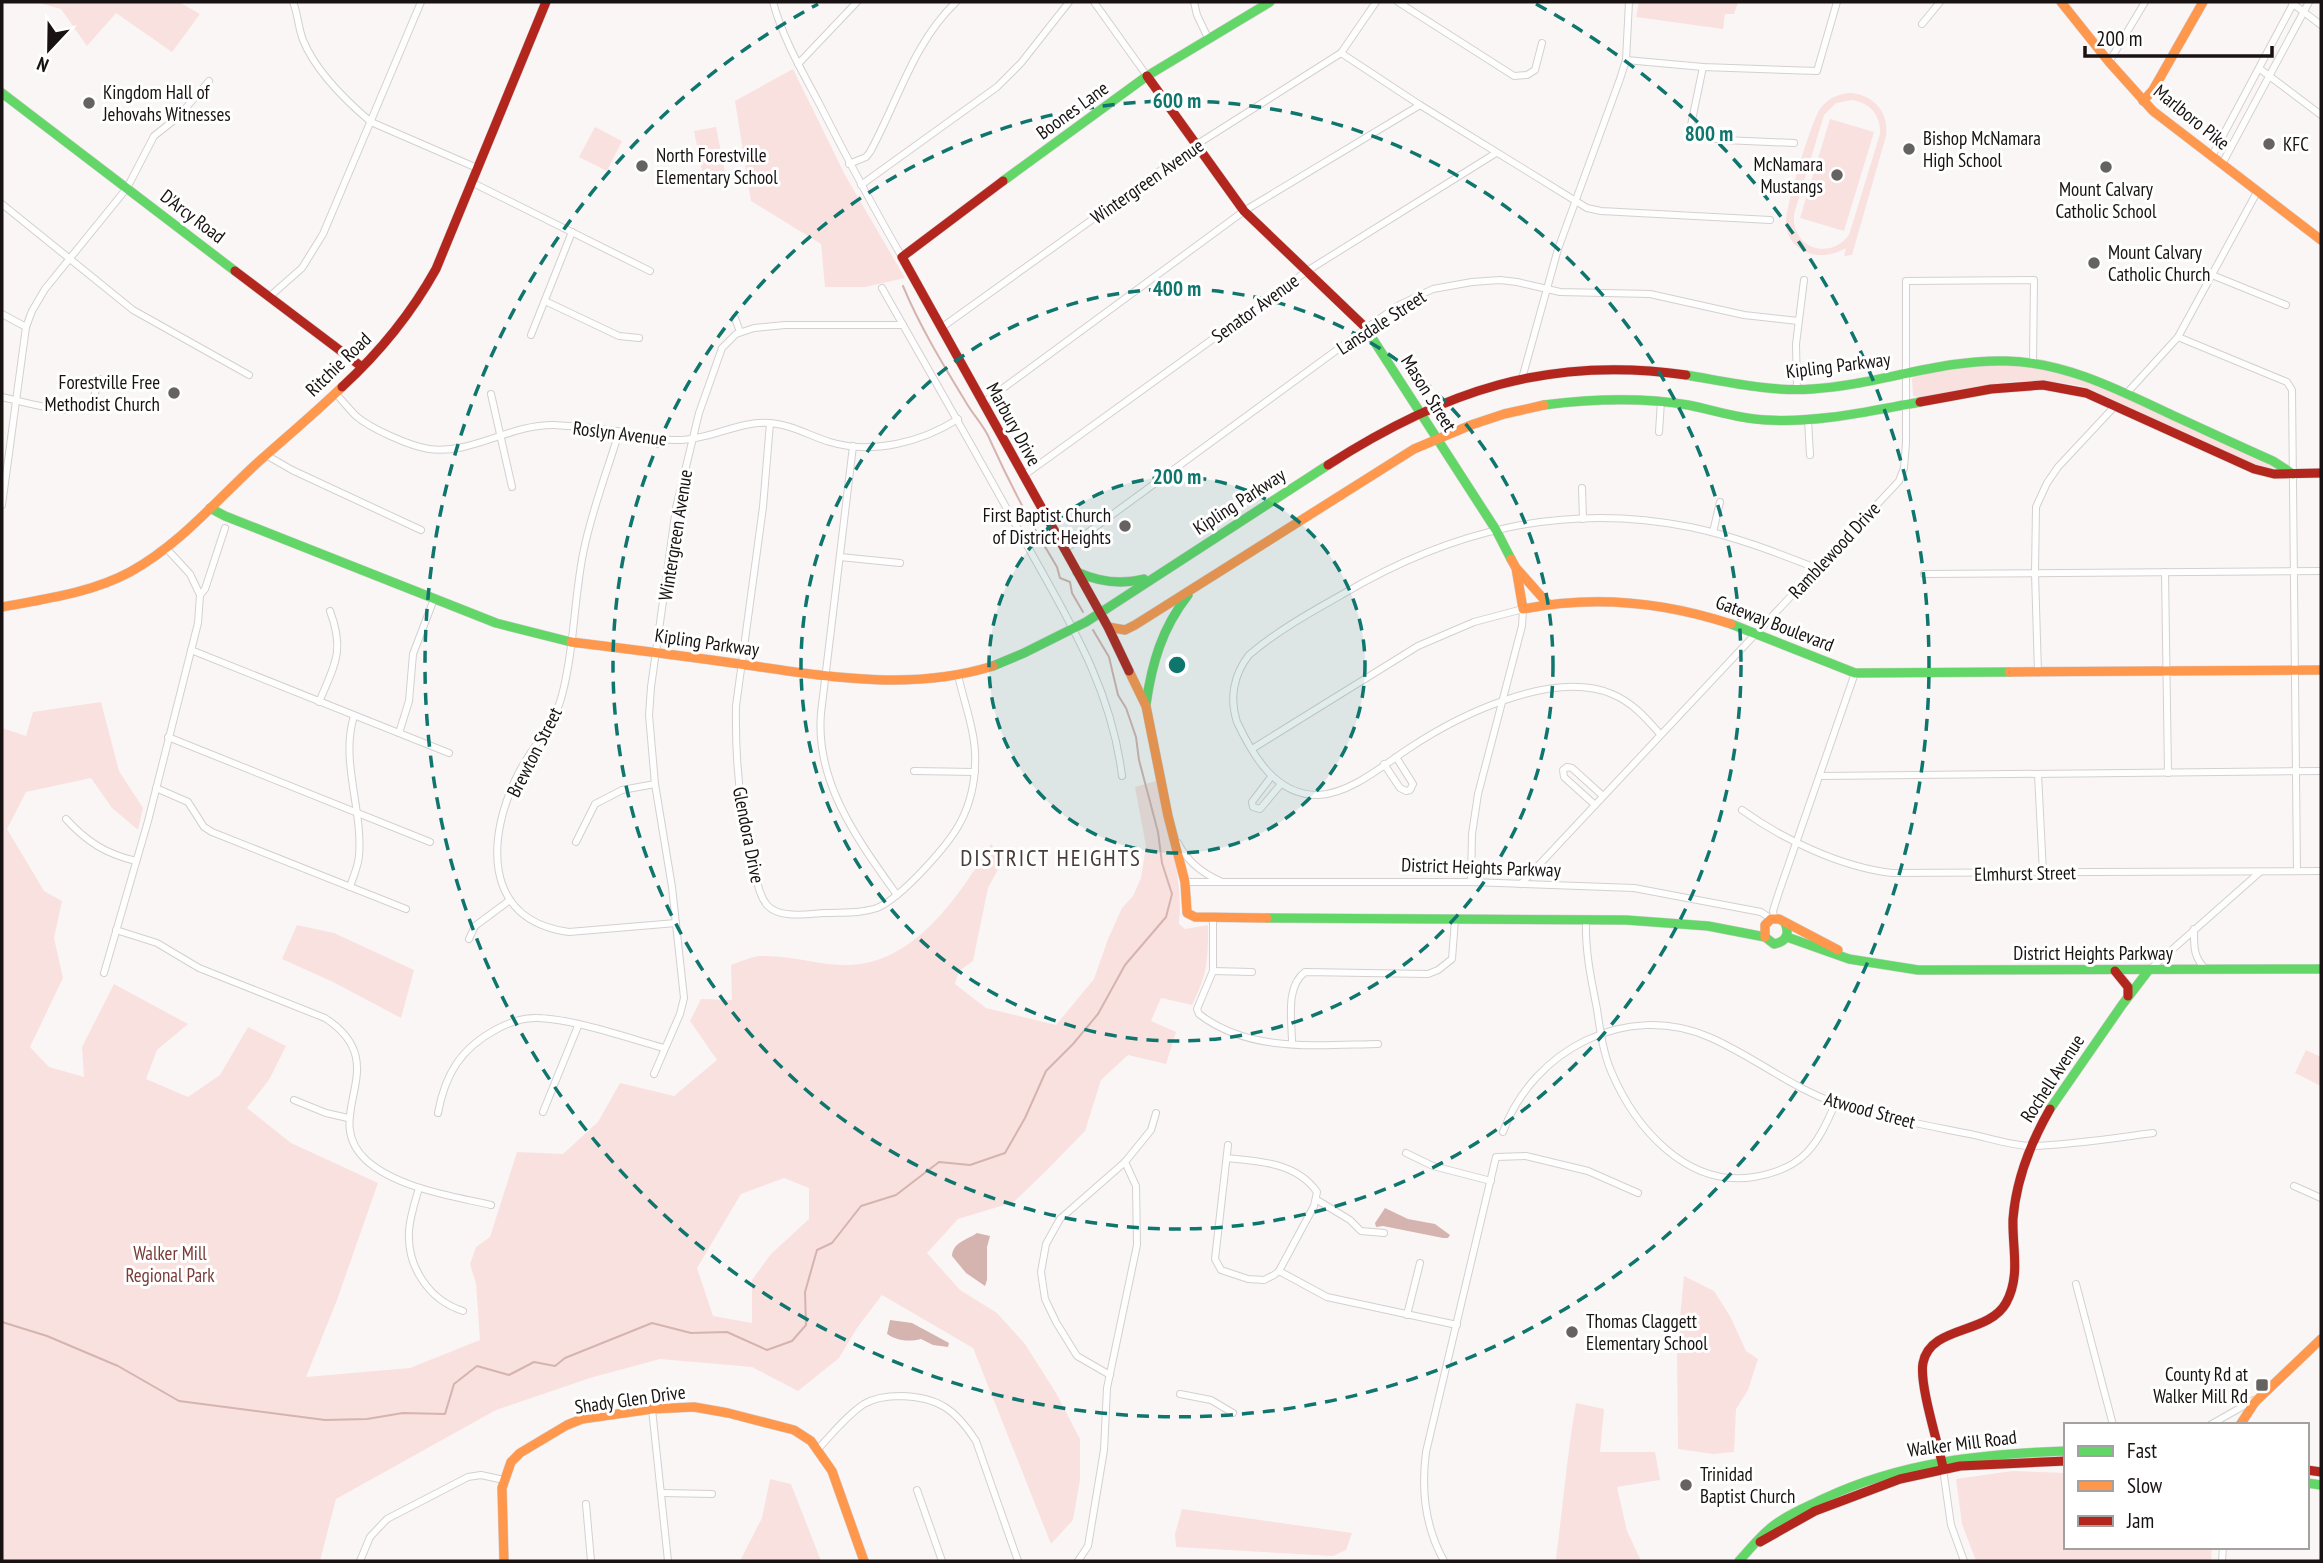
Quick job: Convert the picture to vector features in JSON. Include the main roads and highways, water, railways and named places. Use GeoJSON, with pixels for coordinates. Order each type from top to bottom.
{"type":"FeatureCollection","features":[{"type":"Feature","properties":{"kind":"waterway"},"geometry":{"type":"LineString","coordinates":[[903,286],[933,346],[988,435],[1021,504],[1057,567],[1060,578],[1070,582],[1072,593],[1083,612]]}},
{"type":"Feature","properties":{"kind":"waterway"},"geometry":{"type":"LineString","coordinates":[[2,1322],[47,1336],[118,1366],[179,1401],[325,1420],[367,1419],[403,1413],[445,1414],[454,1384],[477,1366],[509,1375],[534,1362],[555,1366],[565,1358],[652,1323],[691,1333],[727,1332],[767,1350],[792,1341],[806,1325],[805,1292],[817,1250],[832,1243],[861,1206],[896,1195],[939,1162],[970,1165],[1005,1153],[1025,1118],[1046,1071],[1098,1014],[1125,965],[1166,917],[1172,894],[1162,863],[1158,832],[1139,760],[1136,737],[1126,708],[1118,695],[1109,657],[1093,630]]}},
{"type":"Feature","properties":{"kind":"place","name":"Kingdom Hall of Jehovahs Witnesses"},"geometry":{"type":"Point","coordinates":[89,103]}},
{"type":"Feature","properties":{"kind":"place","name":"KFC"},"geometry":{"type":"Point","coordinates":[2269,144]}},
{"type":"Feature","properties":{"kind":"place","name":"Bishop McNamara High School"},"geometry":{"type":"Point","coordinates":[1909,149]}},
{"type":"Feature","properties":{"kind":"place","name":"North Forestville Elementary School"},"geometry":{"type":"Point","coordinates":[642,166]}},
{"type":"Feature","properties":{"kind":"place","name":"Mount Calvary Catholic School"},"geometry":{"type":"Point","coordinates":[2106,167]}},
{"type":"Feature","properties":{"kind":"place","name":"McNamara Mustangs"},"geometry":{"type":"Point","coordinates":[1837,175]}},
{"type":"Feature","properties":{"kind":"place","name":"Mount Calvary Catholic Church"},"geometry":{"type":"Point","coordinates":[2094,263]}},
{"type":"Feature","properties":{"kind":"place","name":"Forestville Free Methodist Church"},"geometry":{"type":"Point","coordinates":[174,393]}},
{"type":"Feature","properties":{"kind":"place","name":"First Baptist Church of District Heights"},"geometry":{"type":"Point","coordinates":[1125,526]}},
{"type":"Feature","properties":{"kind":"place","name":"Thomas Claggett Elementary School"},"geometry":{"type":"Point","coordinates":[1572,1332]}},
{"type":"Feature","properties":{"kind":"place","name":"County Rd at Walker Mill Rd"},"geometry":{"type":"Point","coordinates":[2262,1385]}},
{"type":"Feature","properties":{"kind":"place","name":"Trinidad Baptist Church"},"geometry":{"type":"Point","coordinates":[1686,1485]}},
{"type":"Feature","properties":{"kind":"district","name":"DISTRICT HEIGHTS"},"geometry":{"type":"Point","coordinates":[1051,858]}},
{"type":"Feature","properties":{"kind":"park label","name":"Walker Mill Regional Park"},"geometry":{"type":"Point","coordinates":[170,1264]}}]}
